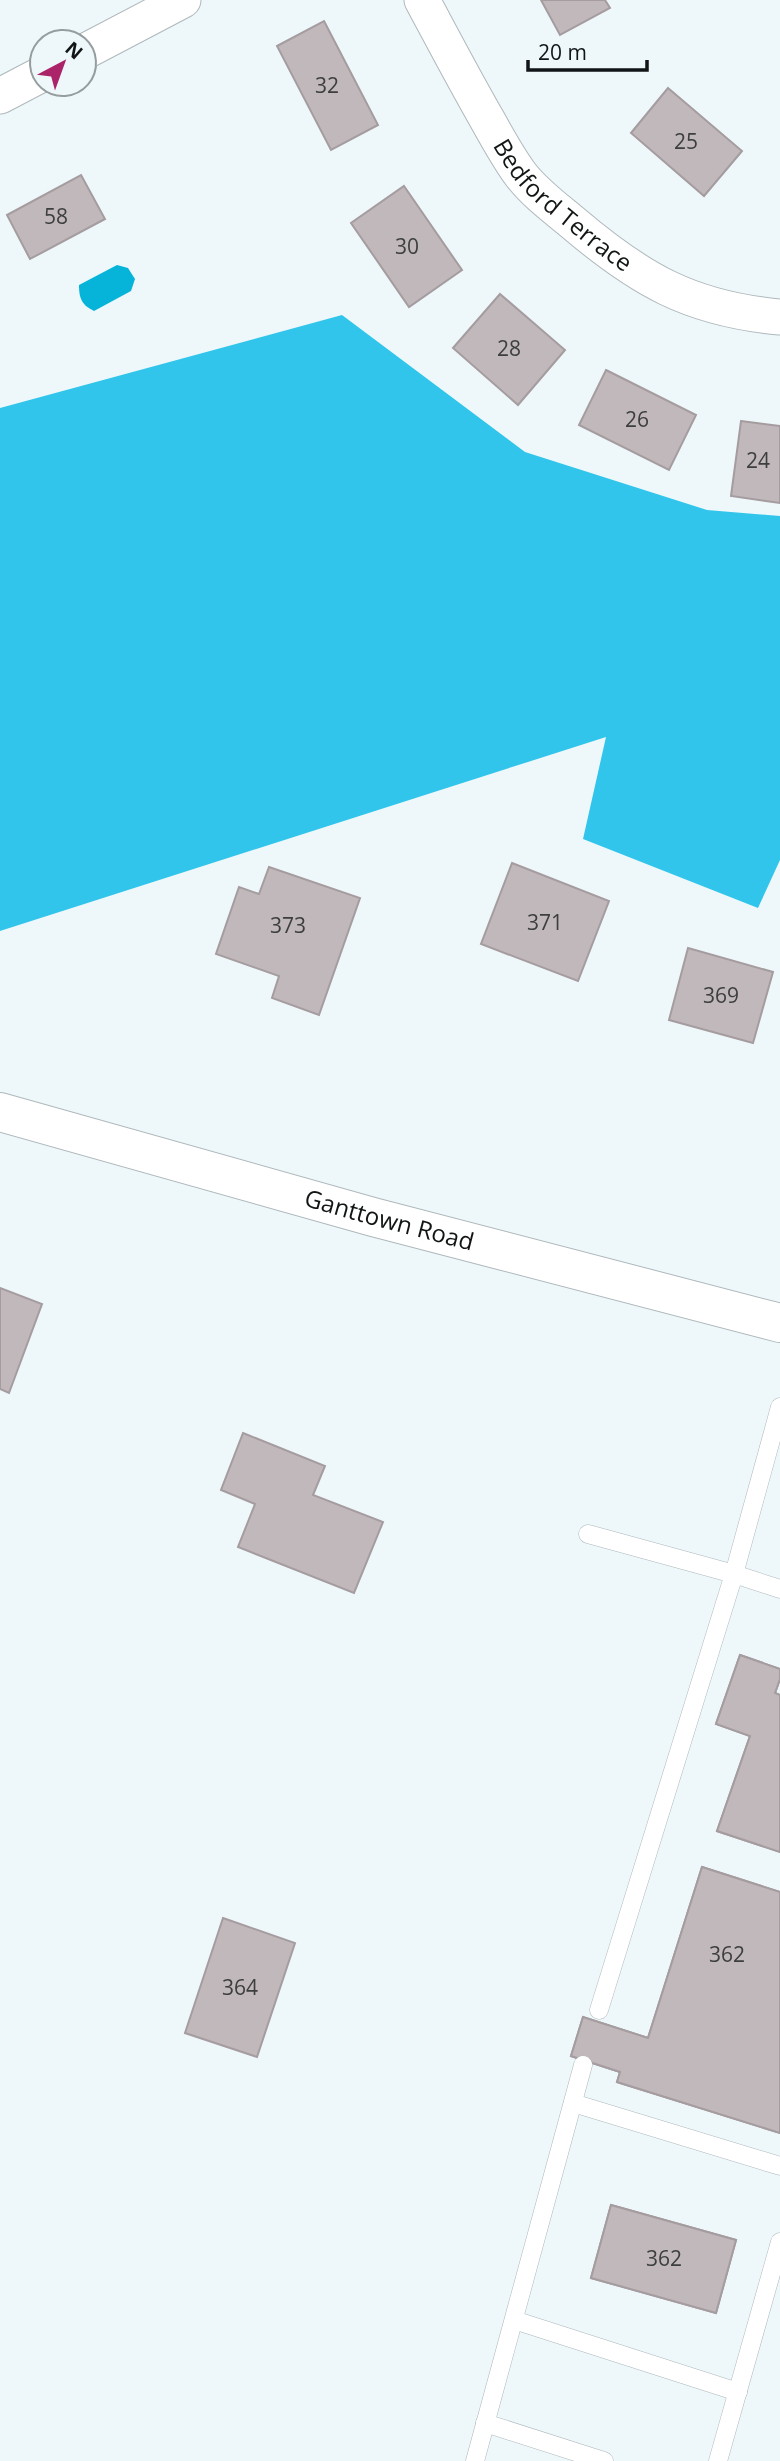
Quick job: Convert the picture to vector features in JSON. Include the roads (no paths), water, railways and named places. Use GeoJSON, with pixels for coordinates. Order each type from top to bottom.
{"type":"FeatureCollection","features":[{"type":"Feature","properties":{"kind":"street"},"geometry":{"type":"LineString","coordinates":[[98,45],[183,0]]}},
{"type":"Feature","properties":{"kind":"street","name":"Bedford Terrace"},"geometry":{"type":"LineString","coordinates":[[422,0],[495,135],[522,176],[547,201],[606,251],[678,294],[729,309],[780,317]]}},
{"type":"Feature","properties":{"kind":"street"},"geometry":{"type":"LineString","coordinates":[[0,96],[28,81]]}},
{"type":"Feature","properties":{"kind":"street","name":"Ganttown Road"},"geometry":{"type":"LineString","coordinates":[[0,1112],[373,1217],[780,1323]]}},
{"type":"Feature","properties":{"kind":"lane"},"geometry":{"type":"LineString","coordinates":[[599,2010],[734,1574],[780,1406]]}},
{"type":"Feature","properties":{"kind":"lane"},"geometry":{"type":"LineString","coordinates":[[587,1534],[780,1589]]}},
{"type":"Feature","properties":{"kind":"lane"},"geometry":{"type":"LineString","coordinates":[[475,2461],[583,2065]]}},
{"type":"Feature","properties":{"kind":"lane"},"geometry":{"type":"LineString","coordinates":[[573,2103],[780,2166]]}},
{"type":"Feature","properties":{"kind":"lane"},"geometry":{"type":"LineString","coordinates":[[718,2461],[780,2242]]}},
{"type":"Feature","properties":{"kind":"lane"},"geometry":{"type":"LineString","coordinates":[[514,2320],[738,2392]]}},
{"type":"Feature","properties":{"kind":"lane"},"geometry":{"type":"LineString","coordinates":[[485,2423],[604,2461]]}}]}
